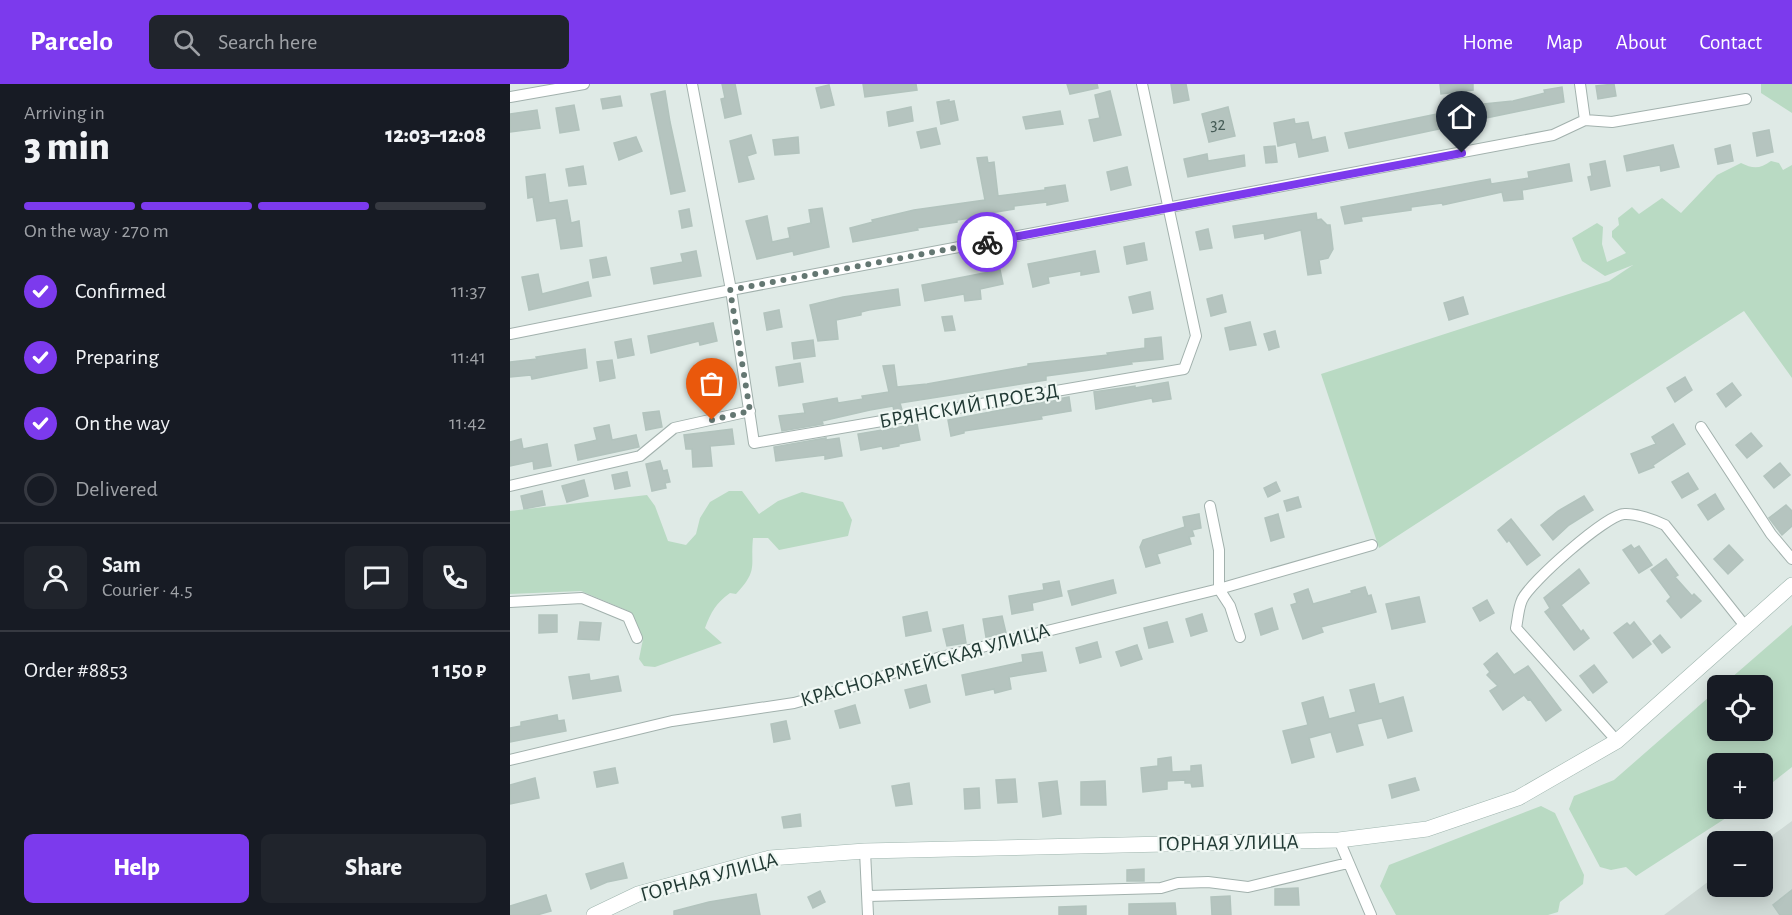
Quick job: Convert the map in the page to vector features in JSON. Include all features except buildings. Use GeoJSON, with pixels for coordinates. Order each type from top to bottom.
{"type":"FeatureCollection","features":[{"type":"Feature","properties":{"kind":"street"},"geometry":{"type":"LineString","coordinates":[[510,97],[585,84]]}},
{"type":"Feature","properties":{"kind":"street"},"geometry":{"type":"LineString","coordinates":[[510,486],[640,456],[674,428],[750,411],[692,84]]}},
{"type":"Feature","properties":{"kind":"street"},"geometry":{"type":"LineString","coordinates":[[1142,84],[1169,208]]}},
{"type":"Feature","properties":{"kind":"street"},"geometry":{"type":"LineString","coordinates":[[1580,84],[1586,120]]}},
{"type":"Feature","properties":{"kind":"street"},"geometry":{"type":"LineString","coordinates":[[510,334],[730,290],[1552,135],[1586,120],[1612,122],[1746,99]]}},
{"type":"Feature","properties":{"kind":"street","name":"БРЯНСКИЙ ПРОЕЗД"},"geometry":{"type":"LineString","coordinates":[[750,411],[754,443],[1184,369],[1196,336],[1169,208]]}},
{"type":"Feature","properties":{"kind":"street"},"geometry":{"type":"LineString","coordinates":[[1701,428],[1771,534],[1792,559]]}},
{"type":"Feature","properties":{"kind":"street"},"geometry":{"type":"LineString","coordinates":[[1210,506],[1220,550],[1219,589],[1230,606],[1240,637]]}},
{"type":"Feature","properties":{"kind":"street"},"geometry":{"type":"LineString","coordinates":[[1617,741],[1516,628],[1522,599],[1558,560],[1602,525],[1623,514],[1656,521],[1665,525],[1745,626]]}},
{"type":"Feature","properties":{"kind":"street","name":"КРАСНОАРМЕЙСКАЯ УЛИЦА"},"geometry":{"type":"LineString","coordinates":[[510,760],[672,721],[794,703],[848,688],[941,657],[1219,589],[1372,545]]}},
{"type":"Feature","properties":{"kind":"street","name":"ГОРНАЯ УЛИЦА"},"geometry":{"type":"LineString","coordinates":[[594,915],[638,894],[771,858],[865,851],[1339,840],[1427,829],[1518,798],[1617,741],[1792,585]]}},
{"type":"Feature","properties":{"kind":"street"},"geometry":{"type":"LineString","coordinates":[[510,602],[582,598],[628,617],[637,638]]}},
{"type":"Feature","properties":{"kind":"street"},"geometry":{"type":"LineString","coordinates":[[1339,840],[1371,915]]}},
{"type":"Feature","properties":{"kind":"street"},"geometry":{"type":"LineString","coordinates":[[865,851],[868,915]]}},
{"type":"Feature","properties":{"kind":"street","name":"ГОРНАЯ УЛИЦА"},"geometry":{"type":"LineString","coordinates":[[868,896],[1161,888],[1178,883],[1208,882],[1248,887],[1348,863]]}},
{"type":"Feature","properties":{"kind":"shaded area"},"geometry":{"type":"Polygon","coordinates":[[[1792,821],[1792,915],[1664,915],[1707,883],[1707,897],[1773,897],[1773,835],[1792,821]]]}},
{"type":"Feature","properties":{"kind":"green space"},"geometry":{"type":"Polygon","coordinates":[[[1761,84],[1792,84],[1792,113],[1761,93],[1761,84]]]}},
{"type":"Feature","properties":{"kind":"green space"},"geometry":{"type":"Polygon","coordinates":[[[1771,161],[1779,163],[1783,170],[1792,165],[1792,378],[1744,311],[1379,548],[1321,374],[1609,281],[1633,265],[1605,276],[1582,261],[1572,238],[1597,223],[1603,227],[1602,244],[1607,262],[1626,253],[1612,237],[1612,231],[1619,225],[1618,218],[1632,207],[1639,214],[1662,198],[1681,213],[1717,175],[1741,163],[1756,167],[1771,161]]]}},
{"type":"Feature","properties":{"kind":"green space"},"geometry":{"type":"Polygon","coordinates":[[[729,491],[742,491],[759,514],[778,501],[802,492],[843,502],[852,520],[848,536],[779,550],[768,538],[753,538],[752,568],[748,579],[736,594],[730,593],[718,604],[705,628],[722,643],[655,667],[644,666],[639,659],[643,639],[631,612],[581,591],[510,594],[510,511],[647,495],[655,506],[668,541],[686,545],[696,534],[700,518],[710,502],[729,491]]]}},
{"type":"Feature","properties":{"kind":"green space"},"geometry":{"type":"Polygon","coordinates":[[[1792,625],[1792,767],[1773,782],[1773,753],[1707,753],[1707,819],[1724,819],[1636,876],[1626,867],[1611,870],[1600,867],[1569,809],[1574,796],[1614,780],[1707,699],[1707,741],[1773,741],[1773,675],[1734,675],[1792,625]]]}},
{"type":"Feature","properties":{"kind":"green space"},"geometry":{"type":"Polygon","coordinates":[[[1541,806],[1555,813],[1584,875],[1583,884],[1560,902],[1558,912],[1548,915],[1396,915],[1380,886],[1389,865],[1541,806]]]}},
{"type":"Feature","properties":{"kind":"way so far"},"geometry":{"type":"LineString","coordinates":[[712,420],[750,411],[730,290],[987,242]]}},
{"type":"Feature","properties":{"kind":"route"},"geometry":{"type":"LineString","coordinates":[[987,242],[1462,153]]}}]}
